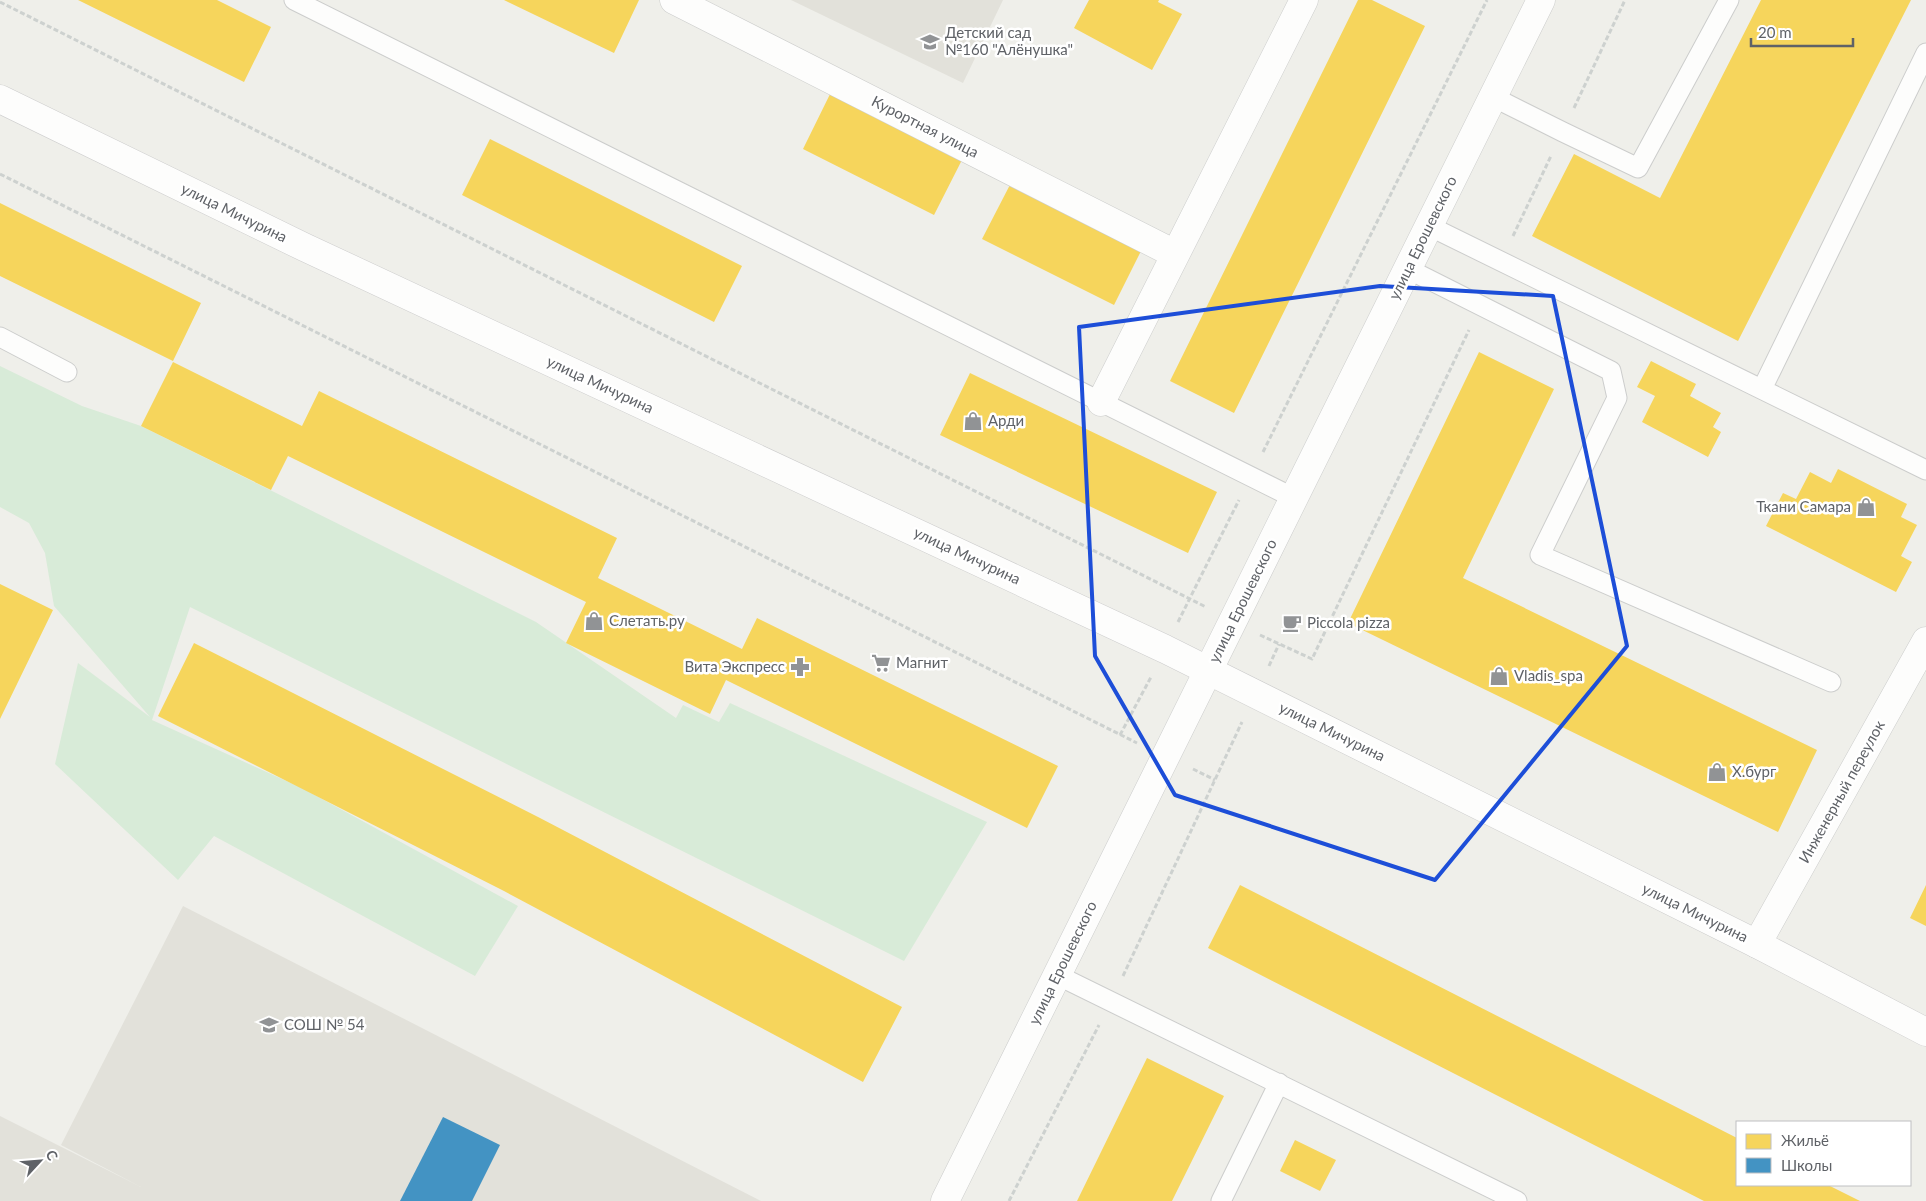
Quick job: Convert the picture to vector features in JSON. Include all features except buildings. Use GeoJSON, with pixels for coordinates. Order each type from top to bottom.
{"type":"FeatureCollection","features":[{"type":"Feature","properties":{"kind":"street","name":"Курортная улица"},"geometry":{"type":"LineString","coordinates":[[674,0],[1176,254]]}},
{"type":"Feature","properties":{"kind":"street"},"geometry":{"type":"LineString","coordinates":[[1101,402],[1304,0]]}},
{"type":"Feature","properties":{"kind":"street","name":"улица Ерошевского"},"geometry":{"type":"LineString","coordinates":[[945,1201],[1541,0]]}},
{"type":"Feature","properties":{"kind":"street","name":"улица Мичурина"},"geometry":{"type":"LineString","coordinates":[[0,98],[304,247],[1209,670],[1757,944],[1926,1032]]}},
{"type":"Feature","properties":{"kind":"street","name":"Инженерный переулок"},"geometry":{"type":"LineString","coordinates":[[1757,944],[1926,640]]}},
{"type":"Feature","properties":{"kind":"lane"},"geometry":{"type":"LineString","coordinates":[[294,0],[1294,498]]}},
{"type":"Feature","properties":{"kind":"lane"},"geometry":{"type":"LineString","coordinates":[[1493,97],[1638,168],[1729,0]]}},
{"type":"Feature","properties":{"kind":"lane"},"geometry":{"type":"LineString","coordinates":[[1762,389],[1926,53]]}},
{"type":"Feature","properties":{"kind":"lane"},"geometry":{"type":"LineString","coordinates":[[1429,226],[1926,470]]}},
{"type":"Feature","properties":{"kind":"lane"},"geometry":{"type":"LineString","coordinates":[[1408,269],[1611,371],[1617,398],[1540,554],[1831,682]]}},
{"type":"Feature","properties":{"kind":"lane"},"geometry":{"type":"LineString","coordinates":[[0,337],[66,372]]}},
{"type":"Feature","properties":{"kind":"lane"},"geometry":{"type":"LineString","coordinates":[[1057,974],[1516,1201]]}},
{"type":"Feature","properties":{"kind":"lane"},"geometry":{"type":"LineString","coordinates":[[1221,1201],[1279,1083]]}},
{"type":"Feature","properties":{"kind":"path"},"geometry":{"type":"LineString","coordinates":[[1190,598],[1487,0]]}},
{"type":"Feature","properties":{"kind":"path"},"geometry":{"type":"LineString","coordinates":[[1501,261],[1625,0]]}},
{"type":"Feature","properties":{"kind":"path"},"geometry":{"type":"LineString","coordinates":[[0,2],[1190,598],[1232,622],[1312,659],[1480,305]]}},
{"type":"Feature","properties":{"kind":"path"},"geometry":{"type":"LineString","coordinates":[[0,174],[1165,757]]}},
{"type":"Feature","properties":{"kind":"path"},"geometry":{"type":"LineString","coordinates":[[1009,1201],[1111,1001],[1279,644]]}},
{"type":"Feature","properties":{"kind":"highlighted area"},"geometry":{"type":"Polygon","coordinates":[[[1380,286],[1553,296],[1627,646],[1435,880],[1175,795],[1095,656],[1079,327],[1380,286]]]}},
{"type":"Feature","properties":{"kind":"shaded area","name":"Детский сад №160 \"Алёнушка\""},"geometry":{"type":"Polygon","coordinates":[[[791,0],[1003,0],[963,83],[791,0]]]}},
{"type":"Feature","properties":{"kind":"shaded area","name":"СОШ № 54"},"geometry":{"type":"Polygon","coordinates":[[[183,906],[761,1201],[0,1201],[0,1116],[141,1187],[61,1145],[183,906]]]}},
{"type":"Feature","properties":{"kind":"green space"},"geometry":{"type":"Polygon","coordinates":[[[0,366],[82,406],[141,426],[536,622],[676,718],[683,705],[719,722],[730,703],[987,822],[904,961],[190,607],[152,720],[302,788],[518,906],[475,976],[214,836],[178,880],[55,764],[78,663],[150,717],[54,606],[45,553],[29,523],[0,507],[0,366]]]}},
{"type":"Feature","properties":{"kind":"place","name":"Детский сад №160 \"Алёнушка\""},"geometry":{"type":"Point","coordinates":[930,42]}},
{"type":"Feature","properties":{"kind":"place","name":"Арди"},"geometry":{"type":"Point","coordinates":[973,421]}},
{"type":"Feature","properties":{"kind":"place","name":"Ткани Самара"},"geometry":{"type":"Point","coordinates":[1866,507]}},
{"type":"Feature","properties":{"kind":"place","name":"Слетать.ру"},"geometry":{"type":"Point","coordinates":[594,621]}},
{"type":"Feature","properties":{"kind":"place","name":"Piccola pizza"},"geometry":{"type":"Point","coordinates":[1292,623]}},
{"type":"Feature","properties":{"kind":"place","name":"Магнит"},"geometry":{"type":"Point","coordinates":[881,663]}},
{"type":"Feature","properties":{"kind":"place","name":"Вита Экспресс"},"geometry":{"type":"Point","coordinates":[800,667]}},
{"type":"Feature","properties":{"kind":"place","name":"Vladis_spa"},"geometry":{"type":"Point","coordinates":[1499,676]}},
{"type":"Feature","properties":{"kind":"place","name":"Х.бург"},"geometry":{"type":"Point","coordinates":[1717,772]}},
{"type":"Feature","properties":{"kind":"place","name":"СОШ № 54"},"geometry":{"type":"Point","coordinates":[269,1025]}}]}
